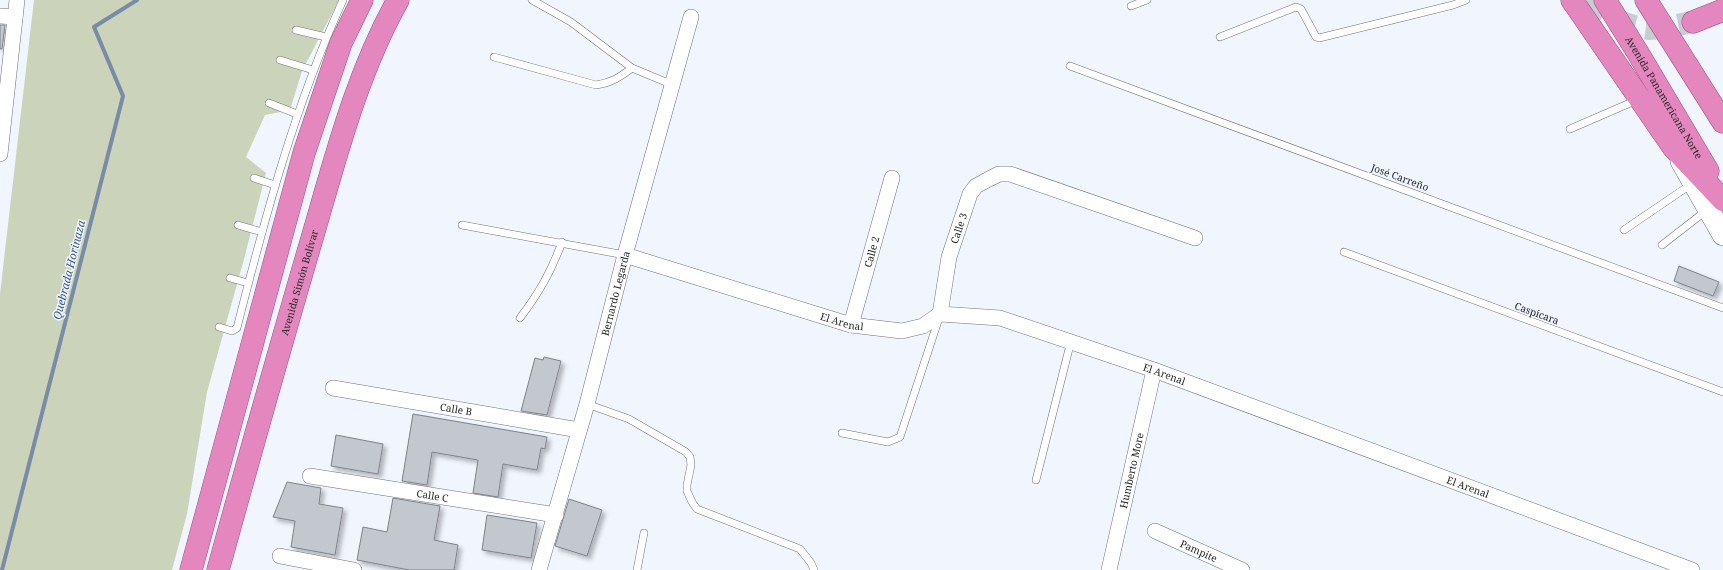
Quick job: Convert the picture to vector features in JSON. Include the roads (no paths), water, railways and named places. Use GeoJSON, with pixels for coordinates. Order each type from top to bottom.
{"type":"FeatureCollection","features":[{"type":"Feature","properties":{"kind":"highway"},"geometry":{"type":"LineString","coordinates":[[191,570],[304,152],[340,43],[362,0]]}},
{"type":"Feature","properties":{"kind":"highway","name":"Avenida Simón Bolívar"},"geometry":{"type":"LineString","coordinates":[[218,570],[269,384],[348,116],[384,25],[398,0]]}},
{"type":"Feature","properties":{"kind":"highway"},"geometry":{"type":"LineString","coordinates":[[1572,0],[1639,99],[1673,146],[1718,202]]}},
{"type":"Feature","properties":{"kind":"highway","name":"Avenida Panamericana Norte"},"geometry":{"type":"LineString","coordinates":[[1605,0],[1642,59],[1718,202]]}},
{"type":"Feature","properties":{"kind":"highway"},"geometry":{"type":"LineString","coordinates":[[1646,0],[1723,122]]}},
{"type":"Feature","properties":{"kind":"highway"},"geometry":{"type":"LineString","coordinates":[[1693,22],[1723,10]]}},
{"type":"Feature","properties":{"kind":"main road","name":"Avenida Panamericana Norte"},"geometry":{"type":"LineString","coordinates":[[1673,146],[1693,183],[1718,202],[1723,235]]}},
{"type":"Feature","properties":{"kind":"street"},"geometry":{"type":"LineString","coordinates":[[0,154],[3,107],[18,0]]}},
{"type":"Feature","properties":{"kind":"street"},"geometry":{"type":"LineString","coordinates":[[0,16],[15,17]]}},
{"type":"Feature","properties":{"kind":"street","name":"Bernardo Legarda"},"geometry":{"type":"LineString","coordinates":[[539,570],[587,404],[625,255],[691,17]]}},
{"type":"Feature","properties":{"kind":"street","name":"Calle 3"},"geometry":{"type":"LineString","coordinates":[[940,314],[949,257],[970,194],[976,186],[999,174],[1010,174],[1194,238]]}},
{"type":"Feature","properties":{"kind":"street","name":"Calle 2"},"geometry":{"type":"LineString","coordinates":[[851,325],[892,178]]}},
{"type":"Feature","properties":{"kind":"street","name":"El Arenal"},"geometry":{"type":"LineString","coordinates":[[625,255],[851,325],[902,331],[923,326],[940,314],[1000,318],[1154,370],[1692,570]]}},
{"type":"Feature","properties":{"kind":"street","name":"Humberto More"},"geometry":{"type":"LineString","coordinates":[[1109,570],[1154,370]]}},
{"type":"Feature","properties":{"kind":"street","name":"Calle B"},"geometry":{"type":"LineString","coordinates":[[333,388],[579,430]]}},
{"type":"Feature","properties":{"kind":"street","name":"Calle C"},"geometry":{"type":"LineString","coordinates":[[310,476],[556,515]]}},
{"type":"Feature","properties":{"kind":"street","name":"Pampite"},"geometry":{"type":"LineString","coordinates":[[1155,532],[1242,570]]}},
{"type":"Feature","properties":{"kind":"street"},"geometry":{"type":"LineString","coordinates":[[280,556],[354,570]]}},
{"type":"Feature","properties":{"kind":"lane"},"geometry":{"type":"LineString","coordinates":[[219,327],[232,331],[236,328],[275,185],[297,114],[326,37],[342,0]]}},
{"type":"Feature","properties":{"kind":"lane"},"geometry":{"type":"LineString","coordinates":[[532,0],[571,22],[632,68],[673,85]]}},
{"type":"Feature","properties":{"kind":"lane"},"geometry":{"type":"LineString","coordinates":[[1131,6],[1147,0]]}},
{"type":"Feature","properties":{"kind":"lane"},"geometry":{"type":"LineString","coordinates":[[1220,37],[1296,7],[1301,9],[1316,37],[1319,38],[1453,5],[1466,0]]}},
{"type":"Feature","properties":{"kind":"lane"},"geometry":{"type":"LineString","coordinates":[[296,30],[326,37]]}},
{"type":"Feature","properties":{"kind":"lane"},"geometry":{"type":"LineString","coordinates":[[494,57],[596,85],[608,84],[618,79],[632,68]]}},
{"type":"Feature","properties":{"kind":"lane"},"geometry":{"type":"LineString","coordinates":[[280,60],[313,70]]}},
{"type":"Feature","properties":{"kind":"lane","name":"José Carreño"},"geometry":{"type":"LineString","coordinates":[[1070,66],[1723,308]]}},
{"type":"Feature","properties":{"kind":"lane"},"geometry":{"type":"LineString","coordinates":[[1570,129],[1639,99]]}},
{"type":"Feature","properties":{"kind":"lane"},"geometry":{"type":"LineString","coordinates":[[269,104],[297,114]]}},
{"type":"Feature","properties":{"kind":"lane"},"geometry":{"type":"LineString","coordinates":[[254,178],[275,185]]}},
{"type":"Feature","properties":{"kind":"lane"},"geometry":{"type":"LineString","coordinates":[[1624,230],[1693,183]]}},
{"type":"Feature","properties":{"kind":"lane"},"geometry":{"type":"LineString","coordinates":[[1662,245],[1718,202]]}},
{"type":"Feature","properties":{"kind":"lane"},"geometry":{"type":"LineString","coordinates":[[238,225],[262,232]]}},
{"type":"Feature","properties":{"kind":"lane"},"geometry":{"type":"LineString","coordinates":[[462,225],[562,242],[625,255]]}},
{"type":"Feature","properties":{"kind":"lane"},"geometry":{"type":"LineString","coordinates":[[520,318],[538,293],[553,267],[562,242]]}},
{"type":"Feature","properties":{"kind":"lane","name":"Caspicara"},"geometry":{"type":"LineString","coordinates":[[1344,252],[1723,392]]}},
{"type":"Feature","properties":{"kind":"lane"},"geometry":{"type":"LineString","coordinates":[[230,278],[248,283]]}},
{"type":"Feature","properties":{"kind":"lane","name":"Calle 3"},"geometry":{"type":"LineString","coordinates":[[842,433],[888,442],[900,437],[940,314]]}},
{"type":"Feature","properties":{"kind":"lane"},"geometry":{"type":"LineString","coordinates":[[1036,480],[1071,341]]}},
{"type":"Feature","properties":{"kind":"lane"},"geometry":{"type":"LineString","coordinates":[[587,404],[628,419],[678,446],[690,457],[691,465],[687,491],[697,509],[800,549],[811,563],[814,570]]}},
{"type":"Feature","properties":{"kind":"lane"},"geometry":{"type":"LineString","coordinates":[[637,570],[644,533]]}},
{"type":"Feature","properties":{"kind":"waterway","name":"Quebrada Horinaza"},"geometry":{"type":"LineString","coordinates":[[2,570],[123,96],[94,27],[137,0]]}},
{"type":"Feature","properties":{"kind":"tunnel"},"geometry":{"type":"LineString","coordinates":[[1587,0],[1607,15],[1633,26],[1642,28],[1660,28],[1693,22]]}}]}
